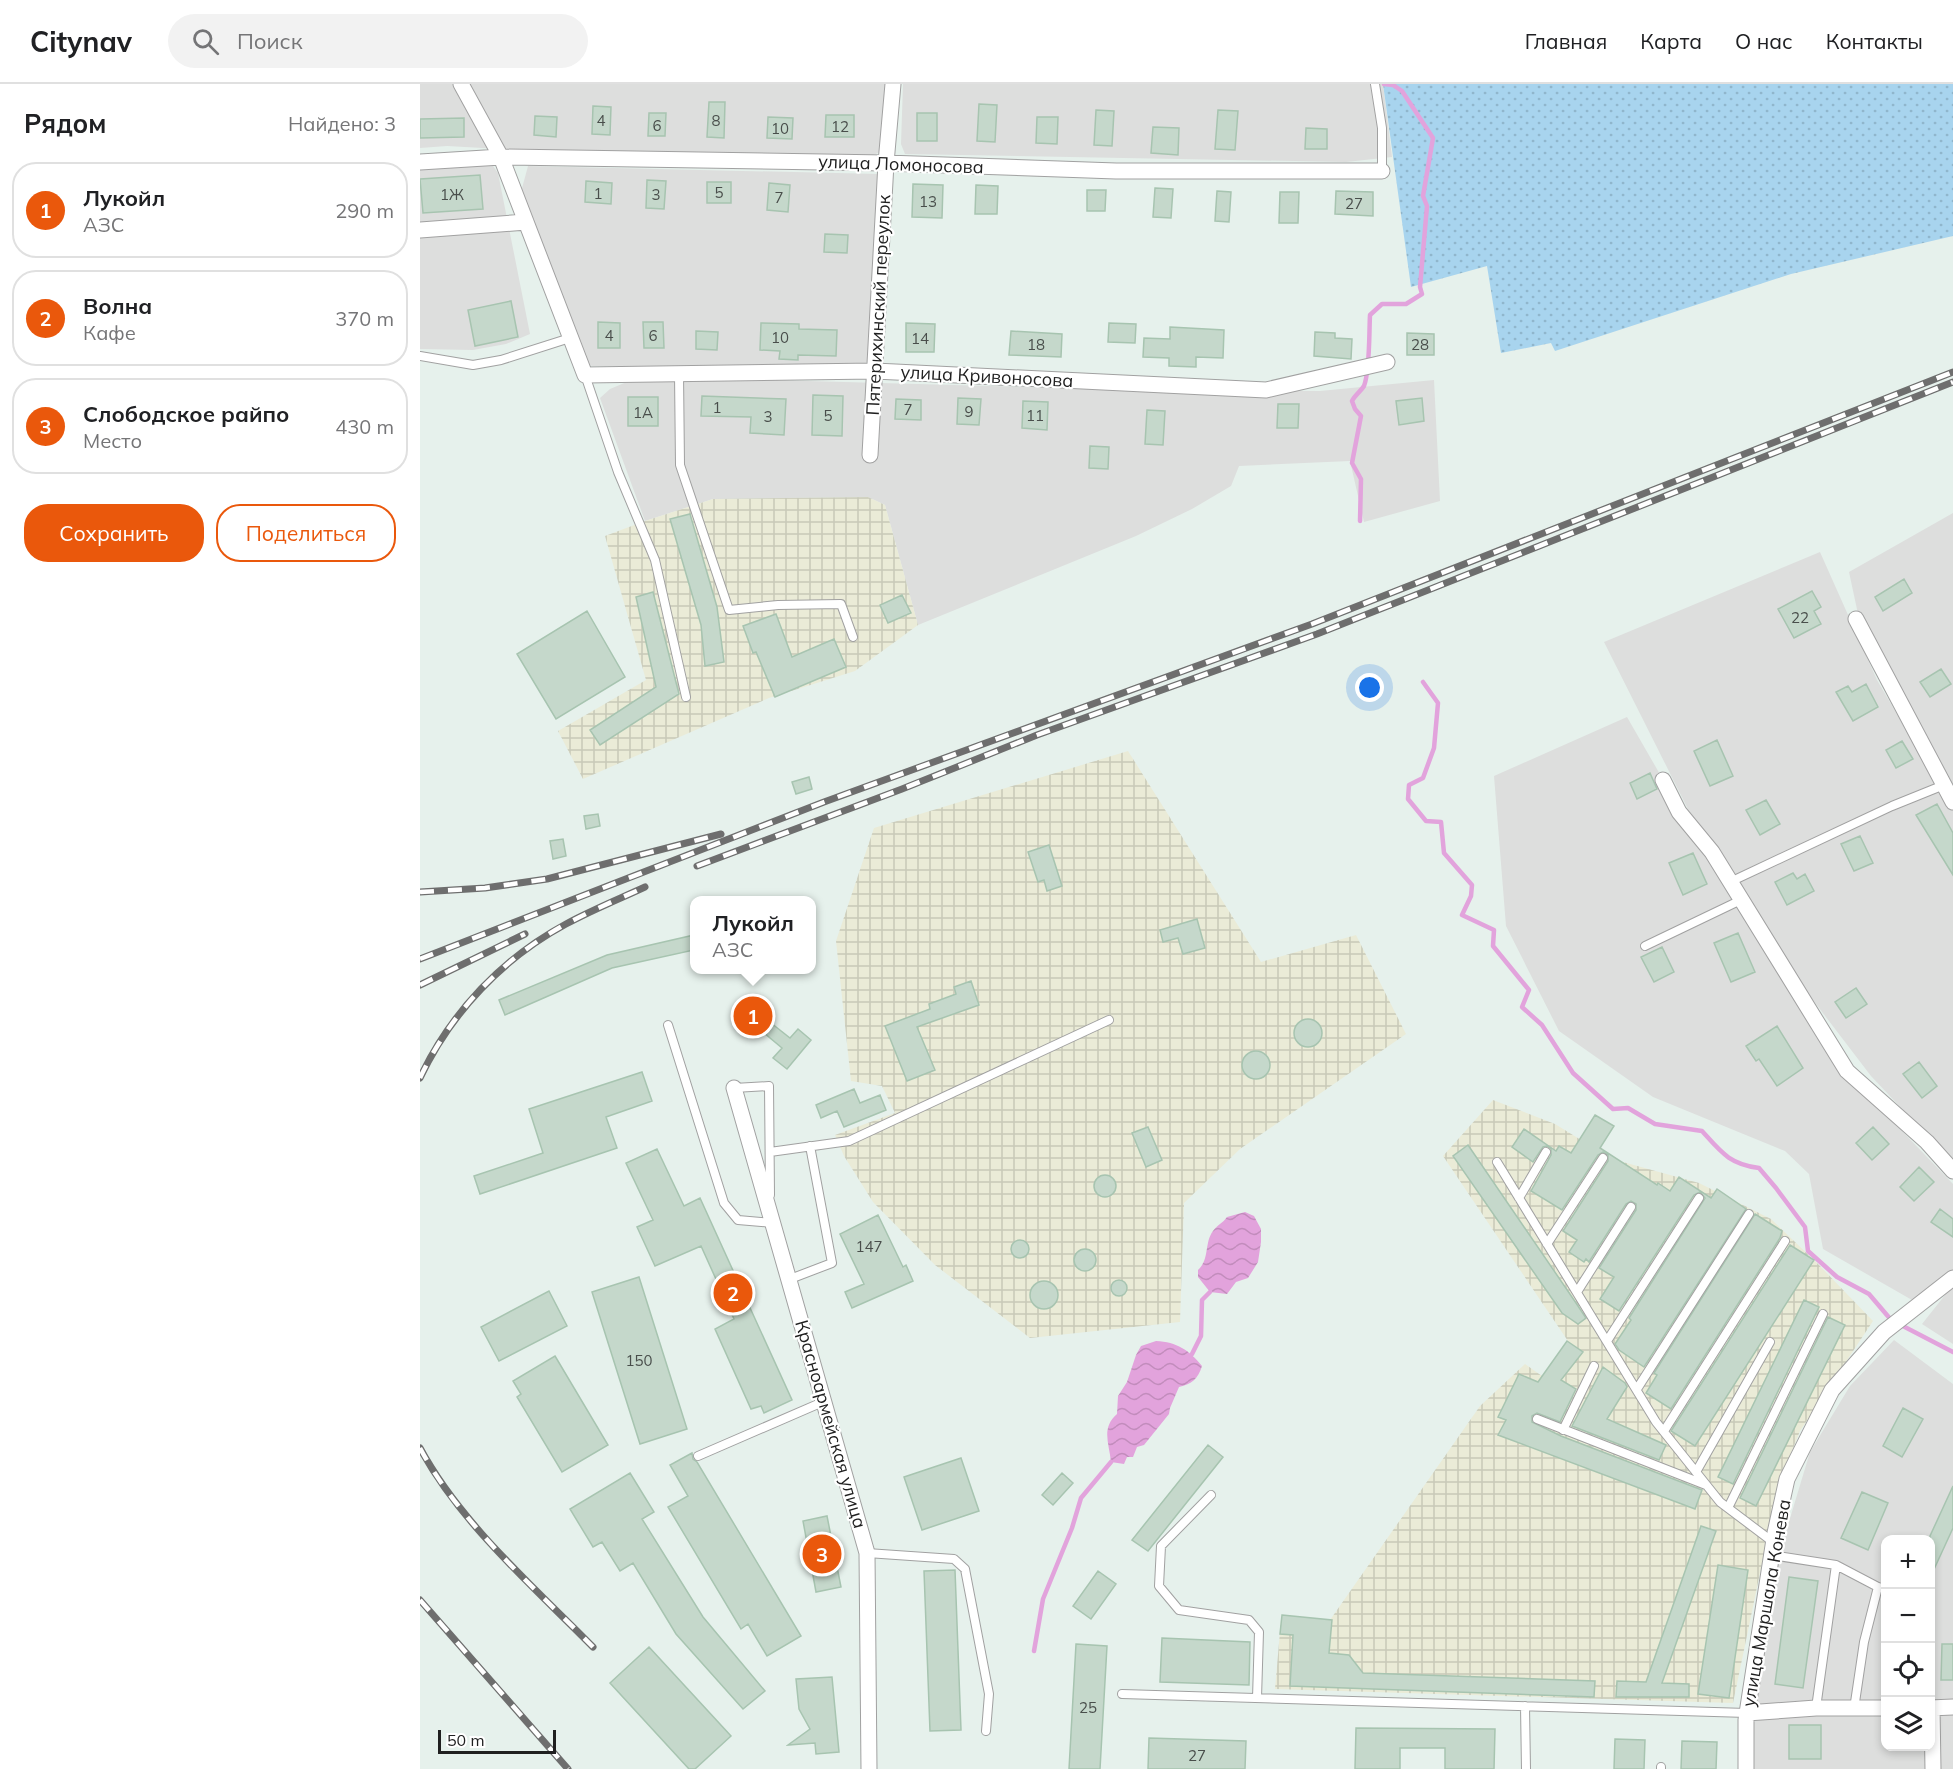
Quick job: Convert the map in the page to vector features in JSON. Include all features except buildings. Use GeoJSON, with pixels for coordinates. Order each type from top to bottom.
{"type":"FeatureCollection","features":[{"type":"Feature","properties":{"kind":"street"},"geometry":{"type":"LineString","coordinates":[[461,84],[501,157],[585,375]]}},
{"type":"Feature","properties":{"kind":"street","name":"Пятерихинский переулок"},"geometry":{"type":"LineString","coordinates":[[870,455],[886,163],[893,84]]}},
{"type":"Feature","properties":{"kind":"street","name":"улица Ломоносова"},"geometry":{"type":"LineString","coordinates":[[420,162],[501,157],[886,163],[1116,171],[1382,171]]}},
{"type":"Feature","properties":{"kind":"street"},"geometry":{"type":"LineString","coordinates":[[420,230],[526,222]]}},
{"type":"Feature","properties":{"kind":"street","name":"улица Кривоносова"},"geometry":{"type":"LineString","coordinates":[[585,375],[875,371],[1266,390],[1387,362]]}},
{"type":"Feature","properties":{"kind":"street"},"geometry":{"type":"LineString","coordinates":[[1856,619],[1953,802]]}},
{"type":"Feature","properties":{"kind":"street"},"geometry":{"type":"LineString","coordinates":[[1663,780],[1679,812],[1712,852],[1847,1071],[1927,1142],[1953,1170]]}},
{"type":"Feature","properties":{"kind":"street","name":"Красноармейская улица"},"geometry":{"type":"LineString","coordinates":[[734,1088],[867,1553],[869,1769]]}},
{"type":"Feature","properties":{"kind":"street","name":"улица Маршала Конева"},"geometry":{"type":"LineString","coordinates":[[1746,1769],[1747,1713],[1772,1549],[1788,1479],[1832,1390],[1884,1332],[1953,1278]]}},
{"type":"Feature","properties":{"kind":"street"},"geometry":{"type":"LineString","coordinates":[[1935,1708],[1953,1707]]}},
{"type":"Feature","properties":{"kind":"street"},"geometry":{"type":"LineString","coordinates":[[1747,1713],[1816,1708],[1881,1708]]}},
{"type":"Feature","properties":{"kind":"street"},"geometry":{"type":"LineString","coordinates":[[1932,1751],[1933,1769]]}},
{"type":"Feature","properties":{"kind":"lane"},"geometry":{"type":"LineString","coordinates":[[1375,84],[1382,128],[1382,171]]}},
{"type":"Feature","properties":{"kind":"lane"},"geometry":{"type":"LineString","coordinates":[[420,356],[473,365],[501,360],[570,338]]}},
{"type":"Feature","properties":{"kind":"lane"},"geometry":{"type":"LineString","coordinates":[[679,374],[680,465],[729,610],[778,605],[841,604],[853,637]]}},
{"type":"Feature","properties":{"kind":"lane"},"geometry":{"type":"LineString","coordinates":[[585,375],[618,472],[655,560],[686,697]]}},
{"type":"Feature","properties":{"kind":"lane"},"geometry":{"type":"LineString","coordinates":[[1730,882],[1892,806],[1944,785]]}},
{"type":"Feature","properties":{"kind":"lane"},"geometry":{"type":"LineString","coordinates":[[1645,946],[1741,900]]}},
{"type":"Feature","properties":{"kind":"lane"},"geometry":{"type":"LineString","coordinates":[[770,1152],[849,1141],[1109,1020]]}},
{"type":"Feature","properties":{"kind":"lane"},"geometry":{"type":"LineString","coordinates":[[668,1025],[724,1203],[738,1220],[772,1219],[769,1086],[734,1088]]}},
{"type":"Feature","properties":{"kind":"lane"},"geometry":{"type":"LineString","coordinates":[[790,1279],[832,1263],[810,1146]]}},
{"type":"Feature","properties":{"kind":"lane"},"geometry":{"type":"LineString","coordinates":[[1519,1198],[1546,1152]]}},
{"type":"Feature","properties":{"kind":"lane"},"geometry":{"type":"LineString","coordinates":[[1547,1244],[1603,1158]]}},
{"type":"Feature","properties":{"kind":"lane"},"geometry":{"type":"LineString","coordinates":[[1497,1162],[1606,1341],[1664,1431],[1720,1502],[1772,1549],[1836,1565],[1881,1588]]}},
{"type":"Feature","properties":{"kind":"lane"},"geometry":{"type":"LineString","coordinates":[[1606,1341],[1699,1198]]}},
{"type":"Feature","properties":{"kind":"lane"},"geometry":{"type":"LineString","coordinates":[[1577,1292],[1631,1207]]}},
{"type":"Feature","properties":{"kind":"lane"},"geometry":{"type":"LineString","coordinates":[[1637,1389],[1749,1214]]}},
{"type":"Feature","properties":{"kind":"lane"},"geometry":{"type":"LineString","coordinates":[[1664,1431],[1785,1241]]}},
{"type":"Feature","properties":{"kind":"lane"},"geometry":{"type":"LineString","coordinates":[[1728,1508],[1823,1314]]}},
{"type":"Feature","properties":{"kind":"lane"},"geometry":{"type":"LineString","coordinates":[[1696,1472],[1770,1342]]}},
{"type":"Feature","properties":{"kind":"lane"},"geometry":{"type":"LineString","coordinates":[[1563,1430],[1594,1366]]}},
{"type":"Feature","properties":{"kind":"lane"},"geometry":{"type":"LineString","coordinates":[[698,1456],[825,1401]]}},
{"type":"Feature","properties":{"kind":"lane"},"geometry":{"type":"LineString","coordinates":[[1537,1419],[1707,1485]]}},
{"type":"Feature","properties":{"kind":"lane"},"geometry":{"type":"LineString","coordinates":[[1211,1495],[1161,1546],[1159,1586],[1179,1610],[1249,1620],[1259,1632],[1257,1698]]}},
{"type":"Feature","properties":{"kind":"lane"},"geometry":{"type":"LineString","coordinates":[[867,1553],[954,1559],[965,1569],[989,1694],[986,1731]]}},
{"type":"Feature","properties":{"kind":"lane"},"geometry":{"type":"LineString","coordinates":[[1816,1708],[1836,1565]]}},
{"type":"Feature","properties":{"kind":"lane"},"geometry":{"type":"LineString","coordinates":[[1854,1709],[1864,1642],[1882,1589]]}},
{"type":"Feature","properties":{"kind":"lane"},"geometry":{"type":"LineString","coordinates":[[1122,1694],[1747,1713]]}},
{"type":"Feature","properties":{"kind":"lane"},"geometry":{"type":"LineString","coordinates":[[1526,1706],[1526,1769]]}},
{"type":"Feature","properties":{"kind":"shaded area"},"geometry":{"type":"Polygon","coordinates":[[[420,84],[888,84],[884,147],[871,156],[535,151],[447,146],[420,148],[420,84]]]}},
{"type":"Feature","properties":{"kind":"shaded area"},"geometry":{"type":"Polygon","coordinates":[[[903,84],[1383,84],[1392,157],[1346,162],[905,154],[901,144],[903,84]]]}},
{"type":"Feature","properties":{"kind":"shaded area"},"geometry":{"type":"Polygon","coordinates":[[[1383,84],[1953,84],[1953,236],[1791,274],[1555,351],[1551,343],[1501,353],[1487,266],[1411,287],[1383,84]]]}},
{"type":"Feature","properties":{"kind":"shaded area"},"geometry":{"type":"Polygon","coordinates":[[[491,163],[498,173],[530,334],[506,344],[473,350],[420,349],[420,167],[491,163]]]}},
{"type":"Feature","properties":{"kind":"shaded area"},"geometry":{"type":"Polygon","coordinates":[[[528,166],[879,174],[872,349],[867,362],[859,368],[592,366],[576,360],[521,192],[528,166]]]}},
{"type":"Feature","properties":{"kind":"shaded area"},"geometry":{"type":"Polygon","coordinates":[[[702,378],[1133,390],[1320,391],[1434,380],[1440,501],[1364,522],[1350,461],[1239,466],[1231,486],[1192,509],[1136,536],[918,625],[885,505],[868,497],[713,499],[645,521],[600,398],[610,389],[629,381],[702,378]]]}},
{"type":"Feature","properties":{"kind":"shaded area"},"geometry":{"type":"Polygon","coordinates":[[[868,497],[885,505],[918,625],[855,671],[769,698],[583,779],[558,731],[646,680],[605,536],[713,499],[868,497]]]}},
{"type":"Feature","properties":{"kind":"shaded area"},"geometry":{"type":"Polygon","coordinates":[[[1953,513],[1953,784],[1858,614],[1849,572],[1953,513]]]}},
{"type":"Feature","properties":{"kind":"shaded area"},"geometry":{"type":"Polygon","coordinates":[[[1820,552],[1877,680],[1953,810],[1953,1163],[1871,1076],[1790,970],[1698,829],[1604,642],[1820,552]]]}},
{"type":"Feature","properties":{"kind":"shaded area"},"geometry":{"type":"Polygon","coordinates":[[[1627,717],[1707,856],[1825,1051],[1953,1184],[1953,1272],[1919,1304],[1823,1249],[1809,1174],[1785,1151],[1653,1097],[1559,1031],[1506,926],[1494,776],[1627,717]]]}},
{"type":"Feature","properties":{"kind":"shaded area"},"geometry":{"type":"Polygon","coordinates":[[[1128,751],[1261,962],[1356,935],[1406,1034],[1240,1149],[1184,1203],[1180,1322],[1030,1338],[935,1265],[873,1202],[844,1156],[835,1135],[895,1113],[882,1086],[851,1081],[836,941],[874,828],[1128,751]]]}},
{"type":"Feature","properties":{"kind":"shaded area"},"geometry":{"type":"Polygon","coordinates":[[[1493,1100],[1555,1124],[1612,1159],[1699,1183],[1771,1219],[1873,1321],[1800,1431],[1778,1486],[1733,1703],[1275,1689],[1281,1620],[1330,1620],[1480,1406],[1525,1364],[1542,1376],[1570,1344],[1443,1156],[1493,1100]]]}},
{"type":"Feature","properties":{"kind":"shaded area"},"geometry":{"type":"Polygon","coordinates":[[[1953,1285],[1953,1344],[1922,1324],[1953,1285]]]}},
{"type":"Feature","properties":{"kind":"shaded area"},"geometry":{"type":"Polygon","coordinates":[[[1894,1340],[1953,1384],[1953,1769],[1751,1769],[1751,1732],[1772,1578],[1810,1452],[1850,1386],[1894,1340]]]}},
{"type":"Feature","properties":{"kind":"water"},"geometry":{"type":"Polygon","coordinates":[[[1245,1212],[1254,1216],[1261,1229],[1258,1262],[1248,1278],[1236,1282],[1227,1294],[1210,1292],[1198,1277],[1198,1270],[1204,1261],[1210,1236],[1227,1217],[1245,1212]]]}},
{"type":"Feature","properties":{"kind":"water"},"geometry":{"type":"Polygon","coordinates":[[[1156,1341],[1176,1345],[1192,1355],[1202,1366],[1194,1380],[1179,1387],[1169,1414],[1144,1445],[1137,1447],[1133,1457],[1127,1457],[1124,1464],[1111,1462],[1108,1430],[1112,1419],[1117,1414],[1118,1396],[1127,1382],[1141,1346],[1156,1341]]]}},
{"type":"Feature","properties":{"kind":"waterway"},"geometry":{"type":"LineString","coordinates":[[1360,521],[1361,479],[1352,463],[1361,416],[1352,401],[1364,386],[1366,379],[1370,315],[1382,304],[1406,304],[1422,294],[1420,287],[1427,206],[1423,196],[1433,138],[1402,91],[1393,85],[1384,84]]}},
{"type":"Feature","properties":{"kind":"waterway"},"geometry":{"type":"LineString","coordinates":[[1423,682],[1438,703],[1434,748],[1423,778],[1409,785],[1408,799],[1426,821],[1441,822],[1444,853],[1472,885],[1471,896],[1462,915],[1494,930],[1493,946],[1529,990],[1522,1007],[1542,1025],[1573,1073],[1613,1109],[1628,1108],[1655,1124],[1702,1131],[1726,1156],[1759,1168],[1805,1227],[1808,1251],[1837,1277],[1869,1294],[1892,1321]]}},
{"type":"Feature","properties":{"kind":"waterway"},"geometry":{"type":"LineString","coordinates":[[1192,1354],[1201,1336],[1202,1300],[1210,1292]]}},
{"type":"Feature","properties":{"kind":"waterway"},"geometry":{"type":"LineString","coordinates":[[1899,1324],[1953,1352]]}},
{"type":"Feature","properties":{"kind":"waterway"},"geometry":{"type":"LineString","coordinates":[[1034,1651],[1043,1599],[1072,1528],[1081,1498],[1111,1462]]}},
{"type":"Feature","properties":{"kind":"railway"},"geometry":{"type":"LineString","coordinates":[[420,959],[824,802],[1312,624],[1953,372]]}},
{"type":"Feature","properties":{"kind":"railway"},"geometry":{"type":"LineString","coordinates":[[697,866],[902,789],[1037,735],[1317,634],[1953,382]]}},
{"type":"Feature","properties":{"kind":"railway"},"geometry":{"type":"LineString","coordinates":[[420,892],[485,888],[547,879],[721,834]]}},
{"type":"Feature","properties":{"kind":"railway"},"geometry":{"type":"LineString","coordinates":[[420,1078],[447,1031],[463,1009],[500,970],[521,953],[566,924],[645,887]]}},
{"type":"Feature","properties":{"kind":"railway"},"geometry":{"type":"LineString","coordinates":[[420,985],[525,934]]}},
{"type":"Feature","properties":{"kind":"railway"},"geometry":{"type":"LineString","coordinates":[[420,1448],[436,1476],[477,1528],[593,1647]]}},
{"type":"Feature","properties":{"kind":"railway"},"geometry":{"type":"LineString","coordinates":[[420,1600],[568,1769]]}},
{"type":"Feature","properties":{"kind":"place","name":"Лукойл"},"geometry":{"type":"Point","coordinates":[753,1016]}},
{"type":"Feature","properties":{"kind":"place","name":"Волна"},"geometry":{"type":"Point","coordinates":[733,1293]}},
{"type":"Feature","properties":{"kind":"place","name":"Слободское райпо"},"geometry":{"type":"Point","coordinates":[822,1554]}}]}
